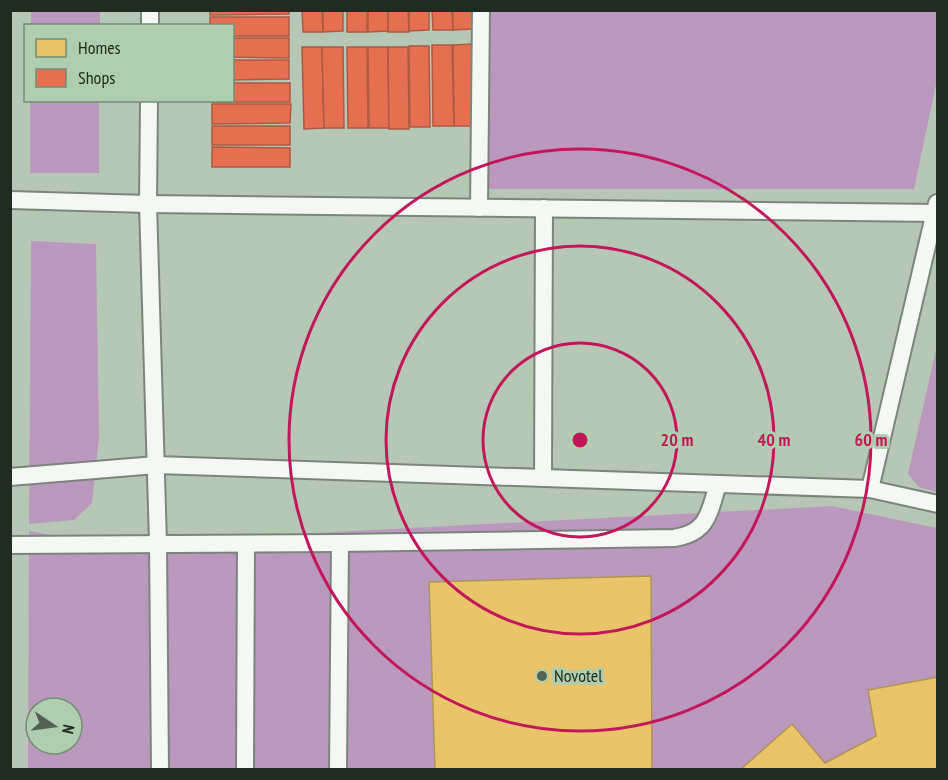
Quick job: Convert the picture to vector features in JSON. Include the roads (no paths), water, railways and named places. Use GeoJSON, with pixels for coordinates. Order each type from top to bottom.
{"type":"FeatureCollection","features":[{"type":"Feature","properties":{"kind":"lane"},"geometry":{"type":"LineString","coordinates":[[479,207],[481,10]]}},
{"type":"Feature","properties":{"kind":"lane"},"geometry":{"type":"LineString","coordinates":[[149,102],[148,204],[158,543],[160,770]]}},
{"type":"Feature","properties":{"kind":"lane"},"geometry":{"type":"LineString","coordinates":[[10,200],[148,204],[544,208],[937,209],[870,489]]}},
{"type":"Feature","properties":{"kind":"lane"},"geometry":{"type":"LineString","coordinates":[[543,478],[544,208]]}},
{"type":"Feature","properties":{"kind":"lane"},"geometry":{"type":"LineString","coordinates":[[10,477],[156,465],[870,489],[938,504]]}},
{"type":"Feature","properties":{"kind":"lane"},"geometry":{"type":"LineString","coordinates":[[10,545],[674,538],[688,536],[702,526],[718,484]]}},
{"type":"Feature","properties":{"kind":"lane"},"geometry":{"type":"LineString","coordinates":[[338,770],[340,543]]}},
{"type":"Feature","properties":{"kind":"lane"},"geometry":{"type":"LineString","coordinates":[[244,770],[246,544]]}},
{"type":"Feature","properties":{"kind":"place","name":"Novotel"},"geometry":{"type":"Point","coordinates":[542,676]}}]}
